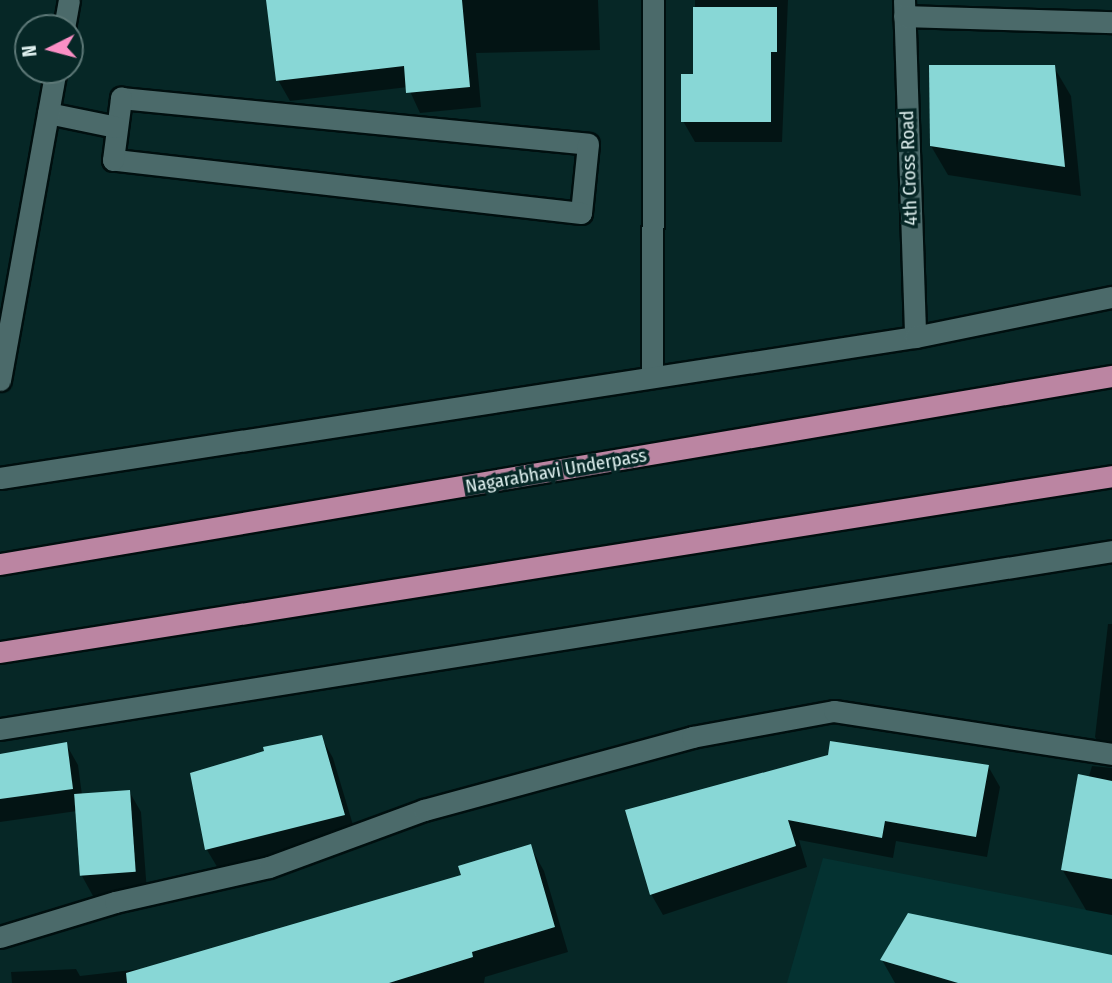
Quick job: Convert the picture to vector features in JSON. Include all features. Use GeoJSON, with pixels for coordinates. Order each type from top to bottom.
{"type":"FeatureCollection","features":[{"type":"Feature","properties":{"kind":"highway","name":"Nagarabhavi Underpass"},"geometry":{"type":"LineString","coordinates":[[0,564],[1112,376]]}},
{"type":"Feature","properties":{"kind":"highway"},"geometry":{"type":"LineString","coordinates":[[0,652],[1112,476]]}},
{"type":"Feature","properties":{"kind":"street"},"geometry":{"type":"LineString","coordinates":[[652,376],[653,0]]}},
{"type":"Feature","properties":{"kind":"street"},"geometry":{"type":"LineString","coordinates":[[904,8],[1112,23]]}},
{"type":"Feature","properties":{"kind":"street","name":"4th Cross Road"},"geometry":{"type":"LineString","coordinates":[[904,8],[915,337]]}},
{"type":"Feature","properties":{"kind":"street"},"geometry":{"type":"LineString","coordinates":[[0,380],[53,84]]}},
{"type":"Feature","properties":{"kind":"street"},"geometry":{"type":"LineString","coordinates":[[121,98],[588,144],[581,214],[113,160],[116,127],[121,98]]}},
{"type":"Feature","properties":{"kind":"street"},"geometry":{"type":"LineString","coordinates":[[48,113],[116,127]]}},
{"type":"Feature","properties":{"kind":"street"},"geometry":{"type":"LineString","coordinates":[[0,478],[915,337],[1112,298]]}},
{"type":"Feature","properties":{"kind":"street"},"geometry":{"type":"LineString","coordinates":[[0,729],[1112,551]]}},
{"type":"Feature","properties":{"kind":"street"},"geometry":{"type":"LineString","coordinates":[[0,937],[115,902],[269,867],[424,810],[692,737],[834,711],[1112,754]]}},
{"type":"Feature","properties":{"kind":"shaded area"},"geometry":{"type":"Polygon","coordinates":[[[823,858],[1112,915],[1112,983],[787,983],[823,858]]]}},
{"type":"Feature","properties":{"kind":"building"},"geometry":{"type":"Polygon","coordinates":[[[266,0],[462,0],[470,87],[406,93],[404,66],[276,81],[266,0]]]}},
{"type":"Feature","properties":{"kind":"building"},"geometry":{"type":"Polygon","coordinates":[[[693,7],[777,7],[777,52],[771,52],[771,122],[681,122],[681,74],[693,74],[693,7]]]}},
{"type":"Feature","properties":{"kind":"building"},"geometry":{"type":"Polygon","coordinates":[[[929,65],[1055,65],[1065,167],[930,146],[929,65]]]}},
{"type":"Feature","properties":{"kind":"building"},"geometry":{"type":"Polygon","coordinates":[[[322,735],[345,815],[205,850],[190,773],[264,751],[263,747],[322,735]]]}},
{"type":"Feature","properties":{"kind":"building"},"geometry":{"type":"Polygon","coordinates":[[[830,741],[989,765],[976,837],[885,821],[882,838],[788,820],[796,846],[650,895],[625,810],[828,755],[830,741]]]}},
{"type":"Feature","properties":{"kind":"building"},"geometry":{"type":"Polygon","coordinates":[[[67,742],[73,789],[0,799],[0,754],[67,742]]]}},
{"type":"Feature","properties":{"kind":"building"},"geometry":{"type":"Polygon","coordinates":[[[1078,774],[1112,781],[1112,879],[1061,870],[1078,774]]]}},
{"type":"Feature","properties":{"kind":"building"},"geometry":{"type":"Polygon","coordinates":[[[130,790],[136,872],[80,876],[74,794],[130,790]]]}},
{"type":"Feature","properties":{"kind":"building"},"geometry":{"type":"Polygon","coordinates":[[[531,844],[555,927],[472,952],[473,957],[389,983],[127,983],[126,973],[461,875],[458,866],[531,844]]]}},
{"type":"Feature","properties":{"kind":"building"},"geometry":{"type":"Polygon","coordinates":[[[908,913],[1112,955],[1112,983],[958,983],[880,960],[908,913]]]}}]}
